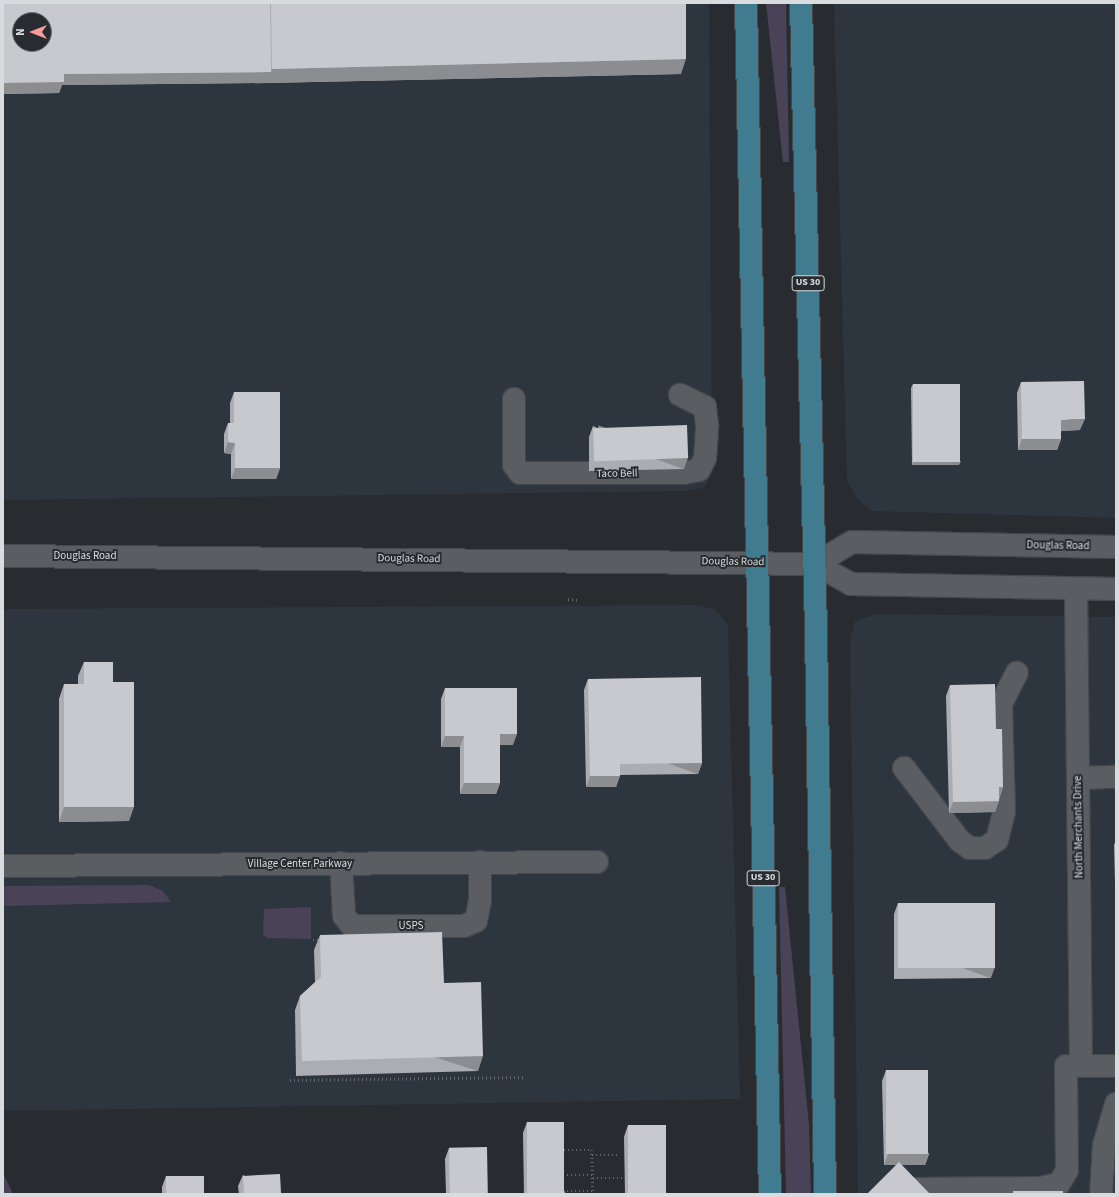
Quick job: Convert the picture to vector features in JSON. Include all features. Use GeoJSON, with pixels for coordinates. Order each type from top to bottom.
{"type":"FeatureCollection","features":[{"type":"Feature","properties":{"kind":"main road","name":"US 30"},"geometry":{"type":"LineString","coordinates":[[746,3],[770,1194]]}},
{"type":"Feature","properties":{"kind":"main road","name":"US 30"},"geometry":{"type":"LineString","coordinates":[[802,3],[815,564],[825,1194]]}},
{"type":"Feature","properties":{"kind":"street","name":"Taco Bell"},"geometry":{"type":"LineString","coordinates":[[514,399],[514,465],[520,473],[684,473],[699,470],[705,458],[707,426],[705,408],[680,395]]}},
{"type":"Feature","properties":{"kind":"street","name":"Douglas Road"},"geometry":{"type":"LineString","coordinates":[[815,564],[852,542],[1116,547]]}},
{"type":"Feature","properties":{"kind":"street","name":"Douglas Road"},"geometry":{"type":"LineString","coordinates":[[3,556],[758,562],[815,564],[851,584],[1116,589]]}},
{"type":"Feature","properties":{"kind":"street","name":"North Merchants Drive"},"geometry":{"type":"LineString","coordinates":[[1074,1066],[1078,778],[1076,589]]}},
{"type":"Feature","properties":{"kind":"street"},"geometry":{"type":"LineString","coordinates":[[904,768],[960,841],[970,848],[985,848],[997,840],[1004,811],[1001,704],[1017,673]]}},
{"type":"Feature","properties":{"kind":"street"},"geometry":{"type":"LineString","coordinates":[[1078,778],[1116,778]]}},
{"type":"Feature","properties":{"kind":"street","name":"USPS"},"geometry":{"type":"LineString","coordinates":[[341,863],[344,916],[352,926],[464,926],[476,921],[480,901],[480,862]]}},
{"type":"Feature","properties":{"kind":"street","name":"Village Center Parkway"},"geometry":{"type":"LineString","coordinates":[[3,866],[597,862]]}},
{"type":"Feature","properties":{"kind":"street"},"geometry":{"type":"LineString","coordinates":[[1074,1066],[1116,1066]]}},
{"type":"Feature","properties":{"kind":"street"},"geometry":{"type":"LineString","coordinates":[[909,1192],[913,1189],[1040,1188],[1059,1184],[1067,1170],[1074,1066]]}},
{"type":"Feature","properties":{"kind":"street"},"geometry":{"type":"LineString","coordinates":[[1060,1194],[1067,1192],[1077,1173],[1074,1066]]}},
{"type":"Feature","properties":{"kind":"street"},"geometry":{"type":"LineString","coordinates":[[1102,1194],[1104,1145],[1116,1104]]}},
{"type":"Feature","properties":{"kind":"path"},"geometry":{"type":"LineString","coordinates":[[568,600],[577,600]]}},
{"type":"Feature","properties":{"kind":"path"},"geometry":{"type":"LineString","coordinates":[[313,940],[326,940]]}},
{"type":"Feature","properties":{"kind":"path"},"geometry":{"type":"LineString","coordinates":[[290,1080],[525,1077]]}},
{"type":"Feature","properties":{"kind":"path"},"geometry":{"type":"LineString","coordinates":[[564,1150],[592,1150],[593,1193],[564,1191]]}},
{"type":"Feature","properties":{"kind":"path"},"geometry":{"type":"LineString","coordinates":[[592,1155],[620,1155]]}},
{"type":"Feature","properties":{"kind":"path"},"geometry":{"type":"LineString","coordinates":[[563,1175],[622,1178]]}},
{"type":"Feature","properties":{"kind":"shaded area"},"geometry":{"type":"Polygon","coordinates":[[[3,3],[709,3],[712,473],[704,488],[684,491],[3,500],[3,3]]]}},
{"type":"Feature","properties":{"kind":"shaded area"},"geometry":{"type":"Polygon","coordinates":[[[766,3],[786,3],[789,162],[783,162],[766,3]]]}},
{"type":"Feature","properties":{"kind":"shaded area"},"geometry":{"type":"Polygon","coordinates":[[[834,3],[1116,3],[1116,518],[873,511],[858,500],[847,481],[834,3]]]}},
{"type":"Feature","properties":{"kind":"shaded area"},"geometry":{"type":"Polygon","coordinates":[[[696,605],[715,609],[728,625],[740,1099],[3,1111],[3,609],[696,605]]]}},
{"type":"Feature","properties":{"kind":"shaded area"},"geometry":{"type":"Polygon","coordinates":[[[877,614],[1116,617],[1116,1194],[858,1194],[850,639],[855,621],[877,614]]]}},
{"type":"Feature","properties":{"kind":"shaded area"},"geometry":{"type":"Polygon","coordinates":[[[149,885],[163,891],[171,902],[3,906],[3,886],[149,885]]]}},
{"type":"Feature","properties":{"kind":"shaded area"},"geometry":{"type":"Polygon","coordinates":[[[779,887],[785,887],[809,1125],[811,1194],[786,1194],[779,887]]]}},
{"type":"Feature","properties":{"kind":"shaded area"},"geometry":{"type":"Polygon","coordinates":[[[311,907],[311,939],[267,938],[263,934],[264,909],[311,907]]]}},
{"type":"Feature","properties":{"kind":"shaded area"},"geometry":{"type":"Polygon","coordinates":[[[3,1173],[13,1194],[3,1194],[3,1173]]]}},
{"type":"Feature","properties":{"kind":"building"},"geometry":{"type":"Polygon","coordinates":[[[3,3],[270,3],[271,72],[64,74],[64,82],[3,83],[3,3]]]}},
{"type":"Feature","properties":{"kind":"building"},"geometry":{"type":"Polygon","coordinates":[[[271,3],[686,3],[686,59],[272,69],[271,3]]]}},
{"type":"Feature","properties":{"kind":"building"},"geometry":{"type":"Polygon","coordinates":[[[1084,381],[1085,419],[1061,420],[1061,439],[1022,439],[1021,382],[1084,381]]]}},
{"type":"Feature","properties":{"kind":"building"},"geometry":{"type":"Polygon","coordinates":[[[913,384],[960,384],[960,462],[913,462],[913,384]]]}},
{"type":"Feature","properties":{"kind":"building"},"geometry":{"type":"Polygon","coordinates":[[[234,392],[280,392],[280,468],[235,468],[235,443],[228,442],[228,423],[234,423],[234,392]]]}},
{"type":"Feature","properties":{"kind":"building"},"geometry":{"type":"Polygon","coordinates":[[[687,425],[688,458],[594,461],[593,428],[687,425]]]}},
{"type":"Feature","properties":{"kind":"building"},"geometry":{"type":"Polygon","coordinates":[[[84,662],[113,662],[113,682],[134,682],[134,807],[64,807],[64,684],[84,684],[84,662]]]}},
{"type":"Feature","properties":{"kind":"building"},"geometry":{"type":"Polygon","coordinates":[[[701,677],[702,763],[620,764],[620,776],[590,776],[588,679],[701,677]]]}},
{"type":"Feature","properties":{"kind":"building"},"geometry":{"type":"Polygon","coordinates":[[[995,684],[996,729],[1002,729],[1003,787],[999,787],[999,801],[953,802],[950,685],[995,684]]]}},
{"type":"Feature","properties":{"kind":"building"},"geometry":{"type":"Polygon","coordinates":[[[445,688],[517,688],[517,734],[500,734],[500,783],[464,783],[464,736],[445,736],[445,688]]]}},
{"type":"Feature","properties":{"kind":"building"},"geometry":{"type":"Polygon","coordinates":[[[898,903],[995,903],[995,968],[898,968],[898,903]]]}},
{"type":"Feature","properties":{"kind":"building"},"geometry":{"type":"Polygon","coordinates":[[[442,932],[444,983],[481,982],[483,1056],[302,1061],[300,996],[321,977],[320,935],[442,932]]]}},
{"type":"Feature","properties":{"kind":"building"},"geometry":{"type":"Polygon","coordinates":[[[886,1070],[928,1070],[928,1154],[886,1154],[886,1070]]]}},
{"type":"Feature","properties":{"kind":"building"},"geometry":{"type":"Polygon","coordinates":[[[527,1122],[564,1122],[564,1194],[527,1194],[527,1122]]]}},
{"type":"Feature","properties":{"kind":"building"},"geometry":{"type":"Polygon","coordinates":[[[628,1125],[666,1125],[666,1194],[628,1194],[628,1125]]]}},
{"type":"Feature","properties":{"kind":"building"},"geometry":{"type":"Polygon","coordinates":[[[487,1147],[488,1194],[450,1194],[449,1148],[487,1147]]]}},
{"type":"Feature","properties":{"kind":"building"},"geometry":{"type":"Polygon","coordinates":[[[899,1162],[930,1194],[867,1194],[899,1162]]]}},
{"type":"Feature","properties":{"kind":"building"},"geometry":{"type":"Polygon","coordinates":[[[280,1174],[281,1194],[244,1194],[243,1176],[280,1174]]]}},
{"type":"Feature","properties":{"kind":"building"},"geometry":{"type":"Polygon","coordinates":[[[166,1176],[204,1176],[204,1194],[166,1194],[166,1176]]]}},
{"type":"Feature","properties":{"kind":"building"},"geometry":{"type":"Polygon","coordinates":[[[1013,1191],[1063,1191],[1063,1194],[1013,1194],[1013,1191]]]}}]}
